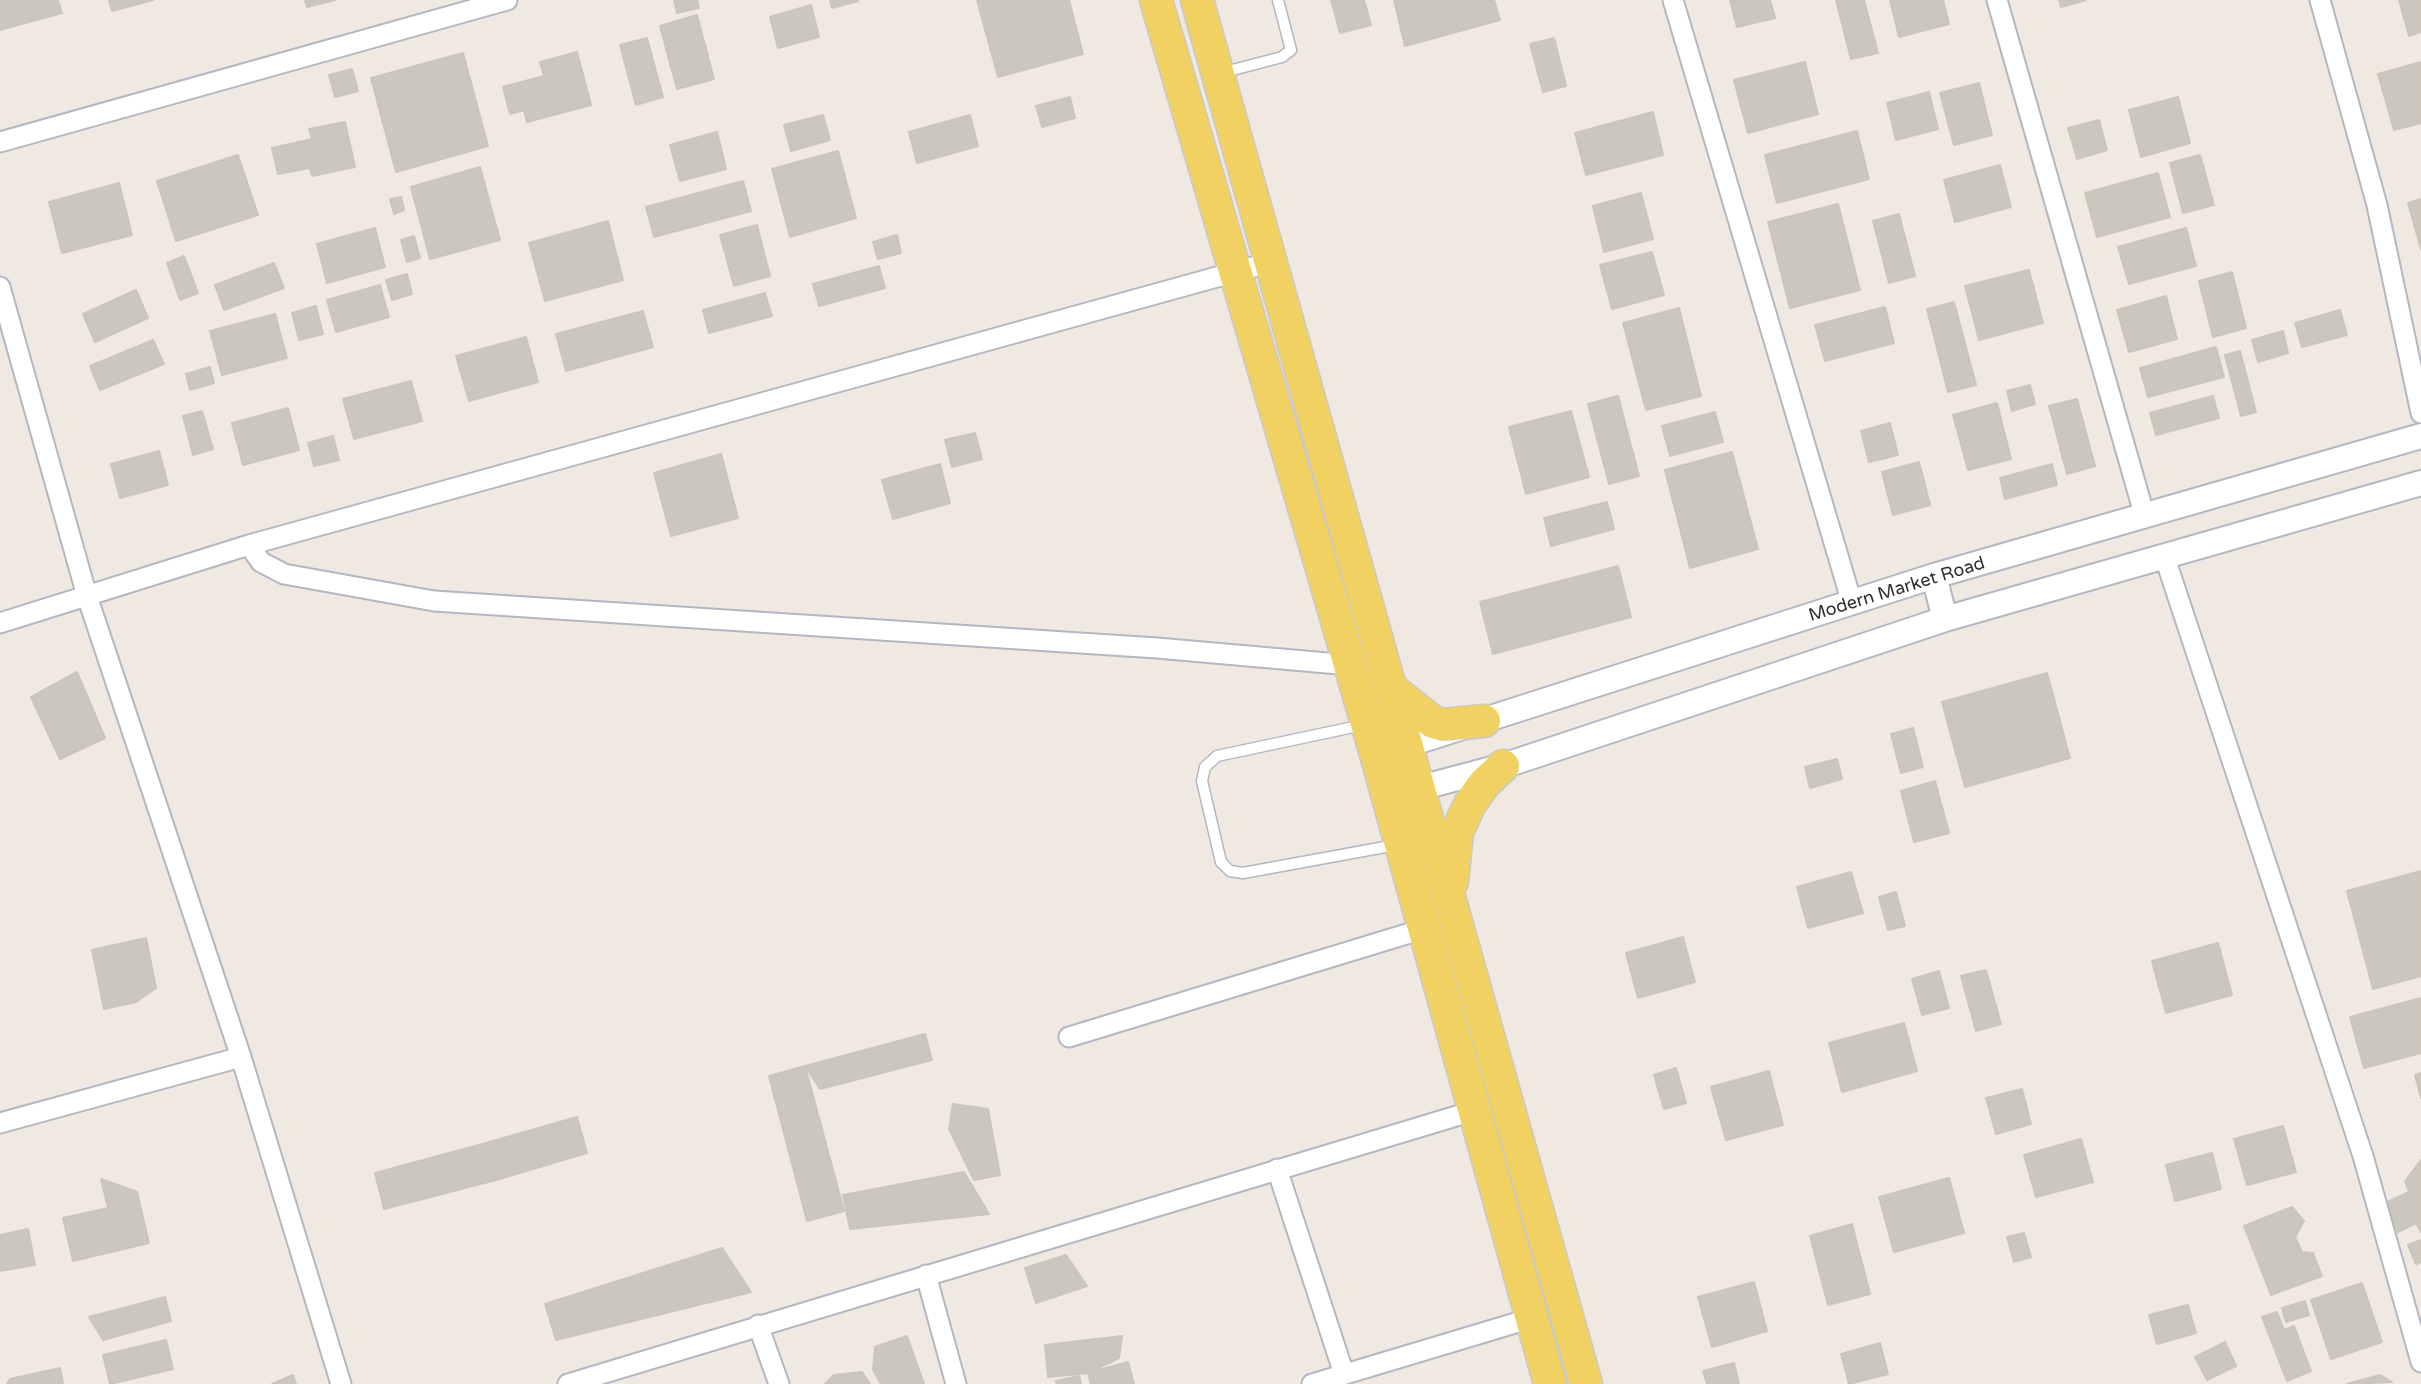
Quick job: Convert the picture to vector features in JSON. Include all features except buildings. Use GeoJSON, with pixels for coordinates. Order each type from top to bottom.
{"type":"FeatureCollection","features":[{"type":"Feature","properties":{"kind":"main road"},"geometry":{"type":"LineString","coordinates":[[1156,0],[1350,665],[1550,1384]]}},
{"type":"Feature","properties":{"kind":"main road"},"geometry":{"type":"LineString","coordinates":[[1197,0],[1586,1384]]}},
{"type":"Feature","properties":{"kind":"main road"},"geometry":{"type":"LineString","coordinates":[[1390,688],[1433,722],[1443,725],[1484,721]]}},
{"type":"Feature","properties":{"kind":"main road"},"geometry":{"type":"LineString","coordinates":[[1451,904],[1457,832],[1470,804],[1484,784],[1503,766]]}},
{"type":"Feature","properties":{"kind":"street"},"geometry":{"type":"LineString","coordinates":[[0,142],[507,0]]}},
{"type":"Feature","properties":{"kind":"street"},"geometry":{"type":"LineString","coordinates":[[1673,0],[1852,603]]}},
{"type":"Feature","properties":{"kind":"street"},"geometry":{"type":"LineString","coordinates":[[1997,0],[2145,517]]}},
{"type":"Feature","properties":{"kind":"street"},"geometry":{"type":"LineString","coordinates":[[2320,0],[2377,205],[2421,413]]}},
{"type":"Feature","properties":{"kind":"street"},"geometry":{"type":"LineString","coordinates":[[0,623],[249,545],[1272,262]]}},
{"type":"Feature","properties":{"kind":"street"},"geometry":{"type":"LineString","coordinates":[[0,287],[87,596],[241,1057],[341,1384]]}},
{"type":"Feature","properties":{"kind":"street","name":"Modern Market Road"},"geometry":{"type":"LineString","coordinates":[[1371,739],[1408,746],[1934,576],[2421,436]]}},
{"type":"Feature","properties":{"kind":"street"},"geometry":{"type":"LineString","coordinates":[[1386,796],[1503,766],[1945,619],[2421,483]]}},
{"type":"Feature","properties":{"kind":"street"},"geometry":{"type":"LineString","coordinates":[[249,545],[261,562],[284,574],[434,601],[1157,648],[1350,665]]}},
{"type":"Feature","properties":{"kind":"street"},"geometry":{"type":"LineString","coordinates":[[2165,558],[2363,1156],[2421,1362]]}},
{"type":"Feature","properties":{"kind":"street"},"geometry":{"type":"LineString","coordinates":[[1934,576],[1945,619]]}},
{"type":"Feature","properties":{"kind":"street"},"geometry":{"type":"LineString","coordinates":[[1069,1037],[1423,929]]}},
{"type":"Feature","properties":{"kind":"street"},"geometry":{"type":"LineString","coordinates":[[0,1123],[241,1057]]}},
{"type":"Feature","properties":{"kind":"street"},"geometry":{"type":"LineString","coordinates":[[568,1384],[1473,1111]]}},
{"type":"Feature","properties":{"kind":"street"},"geometry":{"type":"LineString","coordinates":[[1277,1169],[1344,1374]]}},
{"type":"Feature","properties":{"kind":"street"},"geometry":{"type":"LineString","coordinates":[[926,1275],[956,1384]]}},
{"type":"Feature","properties":{"kind":"street"},"geometry":{"type":"LineString","coordinates":[[1312,1384],[1532,1318]]}},
{"type":"Feature","properties":{"kind":"street"},"geometry":{"type":"LineString","coordinates":[[758,1325],[779,1384]]}},
{"type":"Feature","properties":{"kind":"lane"},"geometry":{"type":"LineString","coordinates":[[1217,74],[1282,57],[1291,50],[1278,0]]}},
{"type":"Feature","properties":{"kind":"lane"},"geometry":{"type":"LineString","coordinates":[[1371,739],[1217,756],[1205,767],[1202,781],[1221,862],[1230,871],[1243,873],[1400,845]]}}]}
